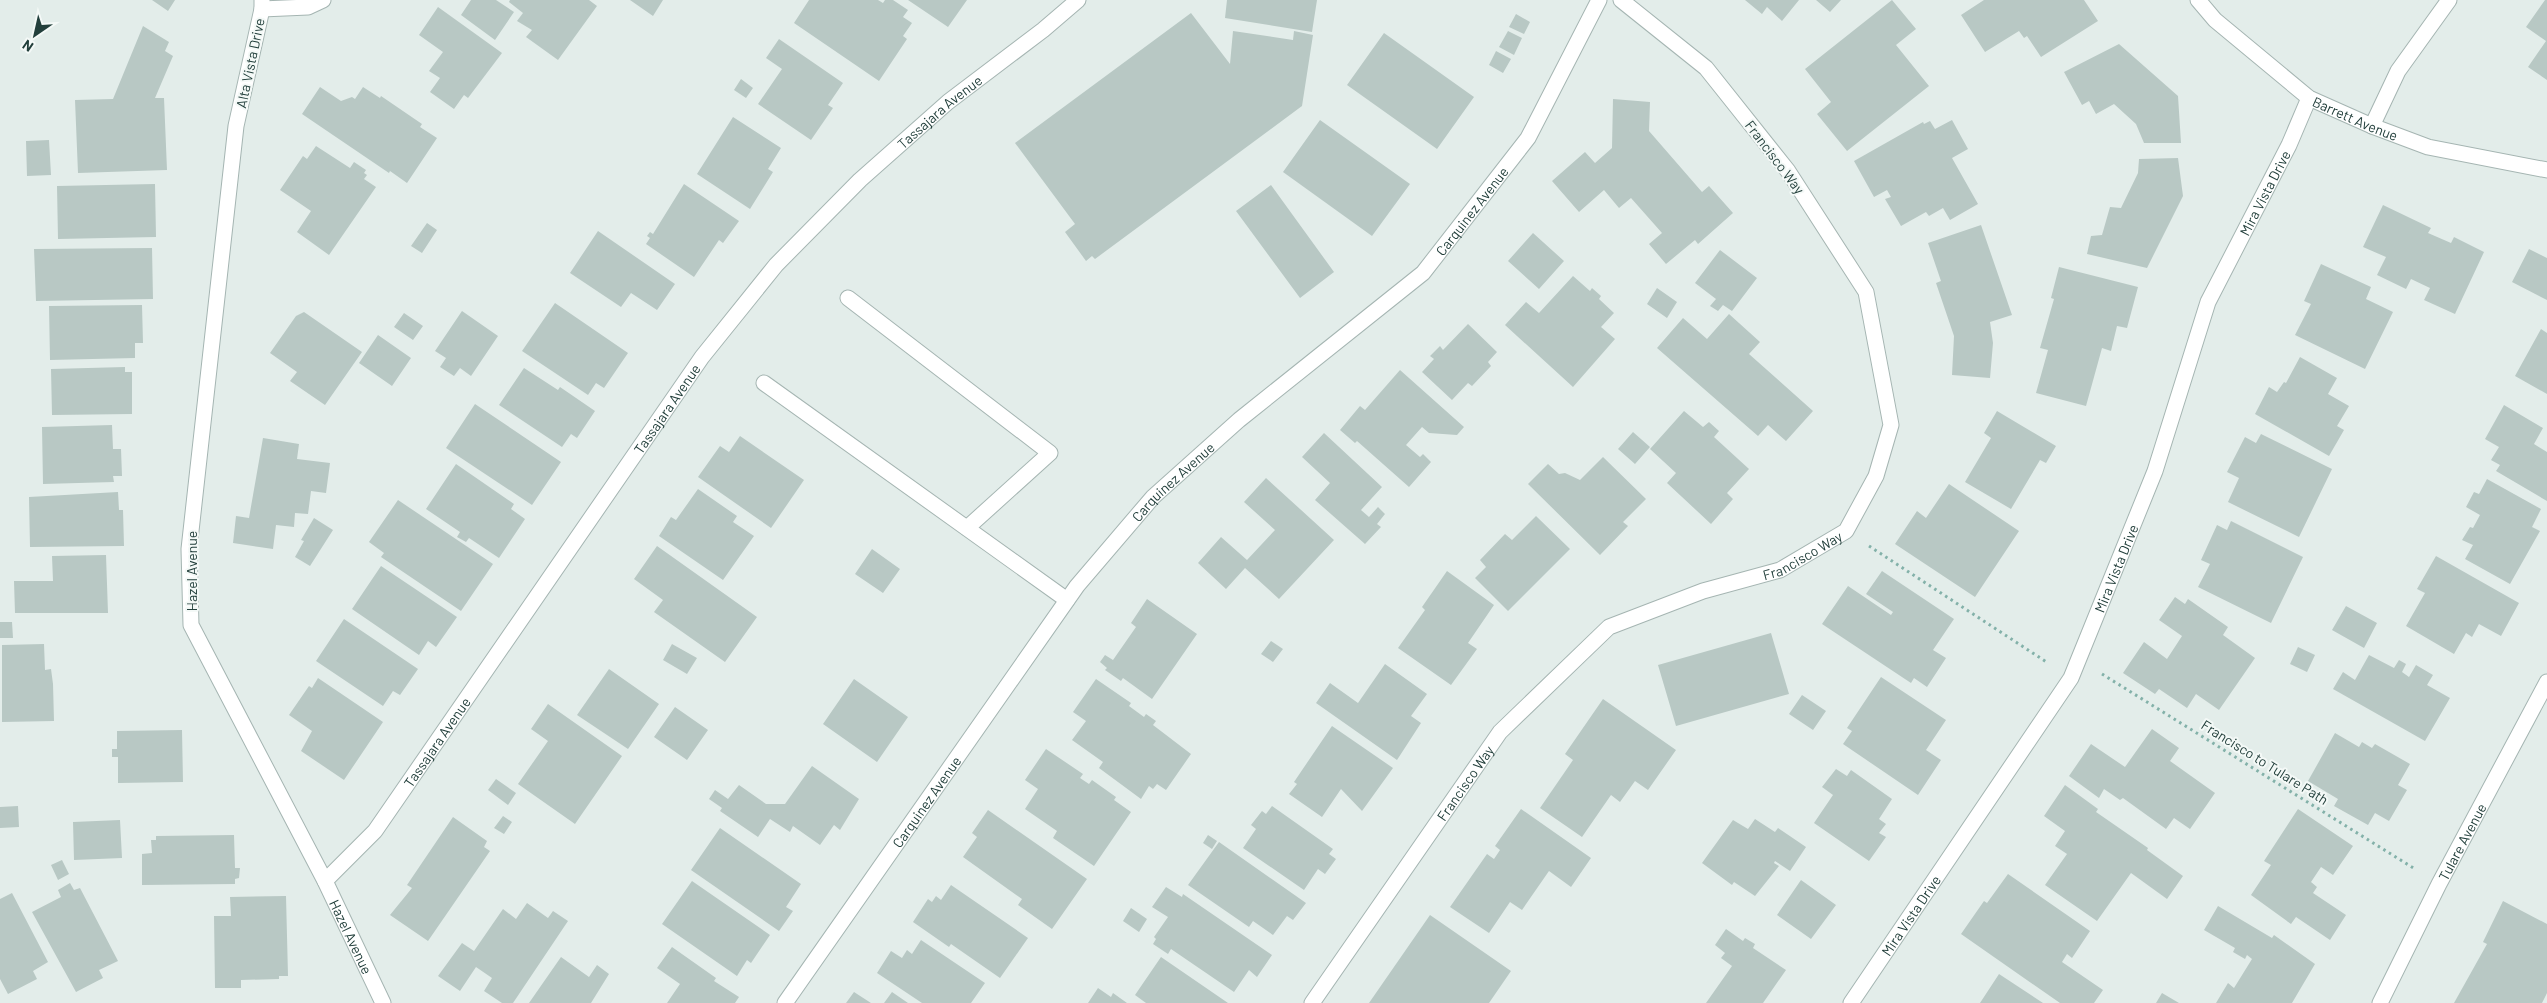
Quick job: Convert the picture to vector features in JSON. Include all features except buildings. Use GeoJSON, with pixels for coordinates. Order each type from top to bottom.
{"type":"FeatureCollection","features":[{"type":"Feature","properties":{"kind":"street"},"geometry":{"type":"LineString","coordinates":[[262,4],[308,7],[323,0]]}},
{"type":"Feature","properties":{"kind":"street","name":"Tassajara Avenue"},"geometry":{"type":"LineString","coordinates":[[325,881],[375,831],[702,357],[776,265],[860,180],[948,102],[1043,30],[1078,0]]}},
{"type":"Feature","properties":{"kind":"street","name":"Carquinez Avenue"},"geometry":{"type":"LineString","coordinates":[[785,1003],[1067,600],[1153,497],[1239,420],[1423,273],[1528,138],[1599,0]]}},
{"type":"Feature","properties":{"kind":"street","name":"Francisco Way"},"geometry":{"type":"LineString","coordinates":[[1312,1003],[1500,732],[1610,627],[1703,592],[1780,570],[1846,531],[1876,476],[1891,424],[1866,292],[1788,171],[1706,68],[1621,0]]}},
{"type":"Feature","properties":{"kind":"street","name":"Barrett Avenue"},"geometry":{"type":"LineString","coordinates":[[2198,0],[2215,20],[2310,98],[2372,126],[2428,147],[2547,170]]}},
{"type":"Feature","properties":{"kind":"street"},"geometry":{"type":"LineString","coordinates":[[2372,126],[2398,72],[2449,0]]}},
{"type":"Feature","properties":{"kind":"street","name":"Alta Vista Drive"},"geometry":{"type":"LineString","coordinates":[[236,126],[262,4]]}},
{"type":"Feature","properties":{"kind":"street","name":"Mira Vista Drive"},"geometry":{"type":"LineString","coordinates":[[1851,1003],[2071,678],[2080,660],[2155,471],[2208,302],[2289,145],[2310,98]]}},
{"type":"Feature","properties":{"kind":"street","name":"Hazel Avenue"},"geometry":{"type":"LineString","coordinates":[[236,126],[189,549],[191,625],[325,881],[383,1003]]}},
{"type":"Feature","properties":{"kind":"street"},"geometry":{"type":"LineString","coordinates":[[848,298],[1050,452],[967,528]]}},
{"type":"Feature","properties":{"kind":"street"},"geometry":{"type":"LineString","coordinates":[[764,383],[1067,600]]}},
{"type":"Feature","properties":{"kind":"street","name":"Tulare Avenue"},"geometry":{"type":"LineString","coordinates":[[2380,1003],[2439,884],[2547,682]]}},
{"type":"Feature","properties":{"kind":"path"},"geometry":{"type":"LineString","coordinates":[[1846,531],[2071,678]]}},
{"type":"Feature","properties":{"kind":"path","name":"Francisco to Tulare Path"},"geometry":{"type":"LineString","coordinates":[[2080,660],[2439,884]]}}]}
